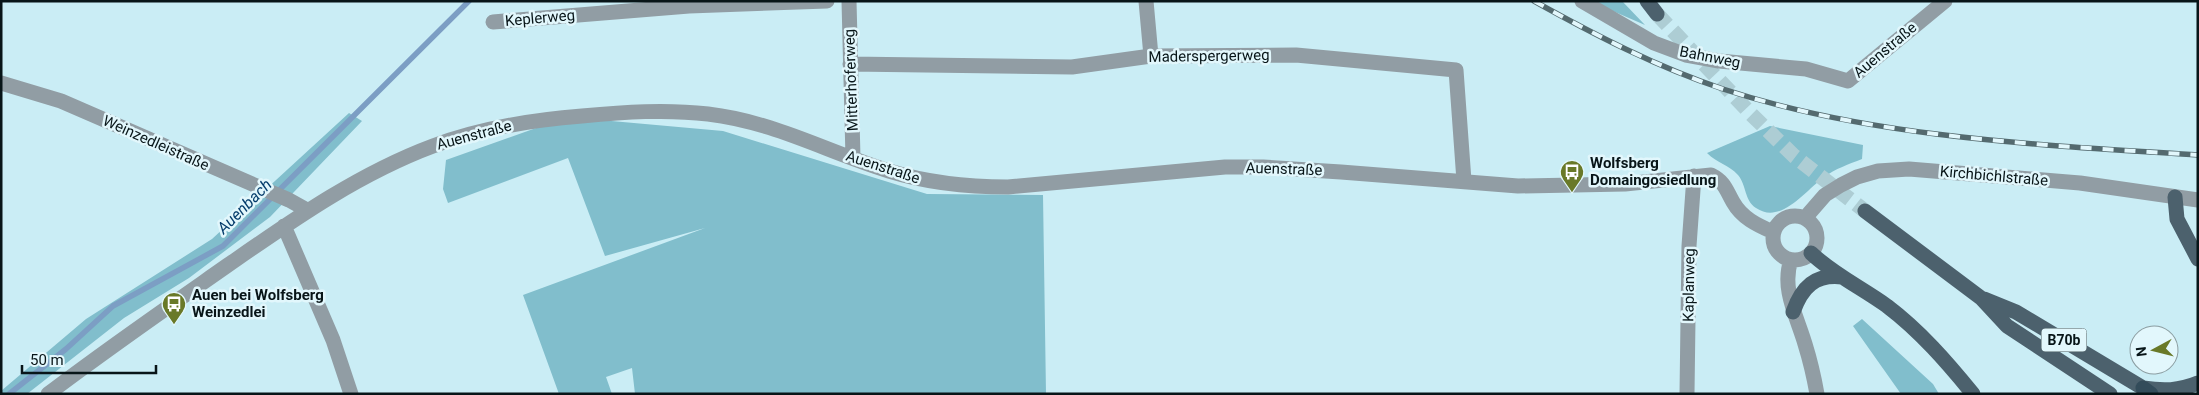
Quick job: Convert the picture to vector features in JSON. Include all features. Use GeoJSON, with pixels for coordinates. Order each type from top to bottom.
{"type":"FeatureCollection","features":[{"type":"Feature","properties":{"kind":"main road"},"geometry":{"type":"LineString","coordinates":[[1647,1],[1657,14]]}},
{"type":"Feature","properties":{"kind":"main road"},"geometry":{"type":"LineString","coordinates":[[2176,198],[2177,219],[2198,257]]}},
{"type":"Feature","properties":{"kind":"main road","name":"B70b"},"geometry":{"type":"LineString","coordinates":[[1865,211],[1982,298],[2007,326],[2110,394]]}},
{"type":"Feature","properties":{"kind":"main road"},"geometry":{"type":"LineString","coordinates":[[1812,253],[1823,264],[1888,308],[1934,349],[1973,394]]}},
{"type":"Feature","properties":{"kind":"main road"},"geometry":{"type":"LineString","coordinates":[[1793,312],[1798,300],[1817,279],[1829,276],[1844,278]]}},
{"type":"Feature","properties":{"kind":"main road","name":"B70b"},"geometry":{"type":"LineString","coordinates":[[1982,298],[2016,312],[2147,391]]}},
{"type":"Feature","properties":{"kind":"main road"},"geometry":{"type":"LineString","coordinates":[[2147,391],[2184,389],[2198,383]]}},
{"type":"Feature","properties":{"kind":"street","name":"Keplerweg"},"geometry":{"type":"LineString","coordinates":[[493,22],[689,6],[827,1]]}},
{"type":"Feature","properties":{"kind":"street","name":"Mitterhoferweg"},"geometry":{"type":"LineString","coordinates":[[849,1],[853,158]]}},
{"type":"Feature","properties":{"kind":"street"},"geometry":{"type":"LineString","coordinates":[[1146,1],[1151,56]]}},
{"type":"Feature","properties":{"kind":"street","name":"Bahnweg"},"geometry":{"type":"LineString","coordinates":[[1582,1],[1654,43],[1686,55],[1719,61],[1806,69],[1848,81]]}},
{"type":"Feature","properties":{"kind":"street","name":"Auenstraße"},"geometry":{"type":"LineString","coordinates":[[1848,81],[1945,1]]}},
{"type":"Feature","properties":{"kind":"street","name":"Maderspergerweg"},"geometry":{"type":"LineString","coordinates":[[850,64],[1072,67],[1151,56],[1296,55],[1456,70],[1464,182]]}},
{"type":"Feature","properties":{"kind":"street","name":"Weinzedleistraße"},"geometry":{"type":"LineString","coordinates":[[1,83],[61,101],[289,200],[307,210]]}},
{"type":"Feature","properties":{"kind":"street","name":"Auenstraße"},"geometry":{"type":"LineString","coordinates":[[48,394],[307,210],[371,174],[434,145],[477,132],[520,123],[585,115],[668,111],[710,114],[783,131],[853,158],[917,179],[973,187],[1008,187],[1150,173],[1244,167],[1341,172],[1518,186],[1624,184],[1712,175],[1721,180],[1742,214],[1754,224],[1773,232]]}},
{"type":"Feature","properties":{"kind":"street","name":"Kirchbichlstraße"},"geometry":{"type":"LineString","coordinates":[[1805,218],[1825,195],[1840,184],[1878,171],[1909,169],[2080,183],[2198,200]]}},
{"type":"Feature","properties":{"kind":"street","name":"Kaplanweg"},"geometry":{"type":"LineString","coordinates":[[1687,394],[1689,246],[1694,176]]}},
{"type":"Feature","properties":{"kind":"street"},"geometry":{"type":"LineString","coordinates":[[1799,216],[1805,218],[1814,227],[1817,236],[1812,253],[1803,259],[1791,260],[1782,256],[1775,248],[1773,232],[1780,222],[1788,217],[1799,216]]}},
{"type":"Feature","properties":{"kind":"street"},"geometry":{"type":"LineString","coordinates":[[284,226],[333,340],[351,394]]}},
{"type":"Feature","properties":{"kind":"street"},"geometry":{"type":"LineString","coordinates":[[1791,260],[1788,269],[1788,282],[1793,312],[1812,365],[1817,394]]}},
{"type":"Feature","properties":{"kind":"shaded area"},"geometry":{"type":"Polygon","coordinates":[[[1622,1],[1645,25],[1592,2],[1622,1]]]}},
{"type":"Feature","properties":{"kind":"shaded area"},"geometry":{"type":"Polygon","coordinates":[[[349,113],[362,121],[270,217],[189,278],[124,318],[27,394],[1,394],[1,391],[86,319],[212,239],[349,113]]]}},
{"type":"Feature","properties":{"kind":"shaded area"},"geometry":{"type":"Polygon","coordinates":[[[567,117],[723,131],[927,194],[1043,195],[1046,394],[635,394],[632,368],[606,377],[612,394],[559,394],[523,295],[705,228],[605,256],[568,158],[448,203],[443,189],[446,160],[567,117]]]}},
{"type":"Feature","properties":{"kind":"shaded area"},"geometry":{"type":"Polygon","coordinates":[[[1770,126],[1863,145],[1862,159],[1828,174],[1792,204],[1783,209],[1765,212],[1756,208],[1749,201],[1738,175],[1707,153],[1770,126]]]}},
{"type":"Feature","properties":{"kind":"shaded area"},"geometry":{"type":"Polygon","coordinates":[[[1862,319],[1933,384],[1939,394],[1901,394],[1853,326],[1862,319]]]}},
{"type":"Feature","properties":{"kind":"waterway","name":"Auenbach"},"geometry":{"type":"LineString","coordinates":[[9,394],[66,349],[113,306],[223,246],[469,1]]}},
{"type":"Feature","properties":{"kind":"tunnel"},"geometry":{"type":"LineString","coordinates":[[1657,14],[1751,114],[1794,156],[1865,211]]}},
{"type":"Feature","properties":{"kind":"railway"},"geometry":{"type":"LineString","coordinates":[[1534,1],[1603,38],[1674,71],[1723,89],[1838,119],[1958,137],[2198,155]]}},
{"type":"Feature","properties":{"kind":"place","name":"Wolfsberg Domaingosiedlung"},"geometry":{"type":"Point","coordinates":[1572,193]}},
{"type":"Feature","properties":{"kind":"place","name":"Auen bei Wolfsberg Weinzedlei"},"geometry":{"type":"Point","coordinates":[174,325]}}]}
